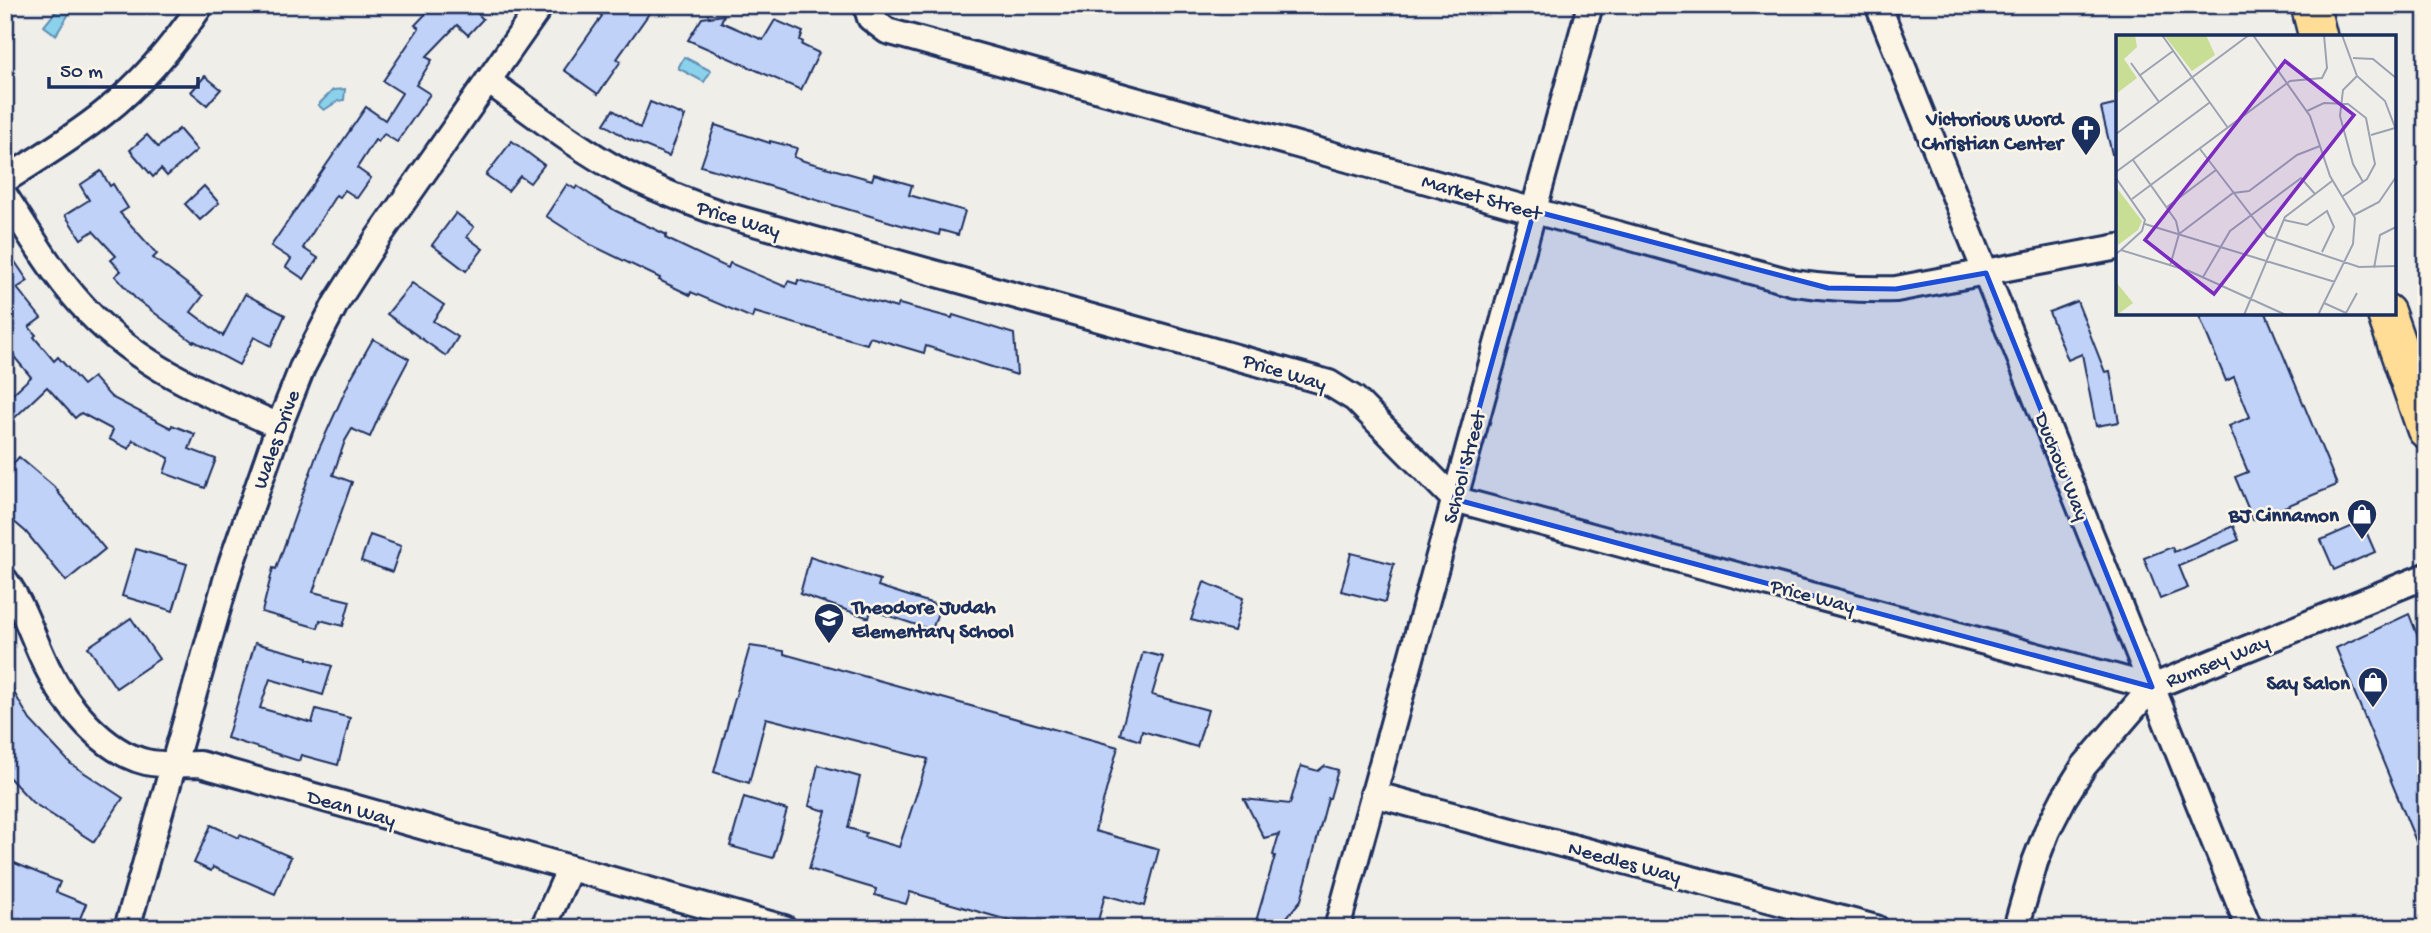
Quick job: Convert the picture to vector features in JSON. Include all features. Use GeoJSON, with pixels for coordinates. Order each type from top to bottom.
{"type":"FeatureCollection","features":[{"type":"Feature","properties":{"kind":"main road"},"geometry":{"type":"LineString","coordinates":[[2311,5],[2318,35]]}},
{"type":"Feature","properties":{"kind":"main road"},"geometry":{"type":"LineString","coordinates":[[2387,315],[2426,429]]}},
{"type":"Feature","properties":{"kind":"street"},"geometry":{"type":"LineString","coordinates":[[5,180],[105,112],[151,69],[182,33],[201,5]]}},
{"type":"Feature","properties":{"kind":"street","name":"Wales Drive"},"geometry":{"type":"LineString","coordinates":[[127,928],[229,570],[302,368],[336,303],[375,242],[541,5]]}},
{"type":"Feature","properties":{"kind":"street","name":"Market Street"},"geometry":{"type":"LineString","coordinates":[[866,5],[870,18],[887,31],[1794,283],[1828,288],[1896,289],[2116,247]]}},
{"type":"Feature","properties":{"kind":"street","name":"School Street"},"geometry":{"type":"LineString","coordinates":[[1337,928],[1590,5]]}},
{"type":"Feature","properties":{"kind":"street","name":"Duchow Way"},"geometry":{"type":"LineString","coordinates":[[1878,5],[2249,928]]}},
{"type":"Feature","properties":{"kind":"street","name":"Price Way"},"geometry":{"type":"LineString","coordinates":[[488,81],[621,172],[671,196],[709,210],[1329,383],[1355,399],[1454,499],[2152,687]]}},
{"type":"Feature","properties":{"kind":"street"},"geometry":{"type":"LineString","coordinates":[[5,196],[55,273],[79,303],[106,330],[135,354],[168,374],[279,426]]}},
{"type":"Feature","properties":{"kind":"street","name":"Rumsey Way"},"geometry":{"type":"LineString","coordinates":[[2016,928],[2035,862],[2064,798],[2092,756],[2152,687],[2426,576]]}},
{"type":"Feature","properties":{"kind":"street","name":"Dean Way"},"geometry":{"type":"LineString","coordinates":[[5,580],[56,685],[78,716],[99,735],[145,762],[205,766],[784,928]]}},
{"type":"Feature","properties":{"kind":"street","name":"Needles Way"},"geometry":{"type":"LineString","coordinates":[[1373,794],[1876,928]]}},
{"type":"Feature","properties":{"kind":"street"},"geometry":{"type":"LineString","coordinates":[[542,928],[570,868]]}},
{"type":"Feature","properties":{"kind":"highlighted area"},"geometry":{"type":"Polygon","coordinates":[[[1534,211],[1828,288],[1896,289],[1986,273],[2152,687],[1454,499],[1534,211]]]}},
{"type":"Feature","properties":{"kind":"water"},"geometry":{"type":"Polygon","coordinates":[[[61,5],[68,5],[72,9],[56,35],[44,26],[61,5]]]}},
{"type":"Feature","properties":{"kind":"water"},"geometry":{"type":"Polygon","coordinates":[[[684,57],[711,71],[704,82],[678,68],[684,57]]]}},
{"type":"Feature","properties":{"kind":"water"},"geometry":{"type":"Polygon","coordinates":[[[345,89],[344,100],[324,110],[318,105],[333,90],[345,89]]]}},
{"type":"Feature","properties":{"kind":"building"},"geometry":{"type":"Polygon","coordinates":[[[434,5],[452,5],[460,12],[469,5],[483,19],[468,35],[457,25],[426,57],[432,60],[416,85],[430,94],[397,142],[384,134],[378,142],[375,140],[357,168],[371,178],[357,198],[345,190],[340,197],[336,195],[303,248],[318,258],[304,279],[286,267],[291,259],[271,246],[366,107],[385,120],[402,93],[383,81],[419,28],[415,25],[434,5]]]}},
{"type":"Feature","properties":{"kind":"building"},"geometry":{"type":"Polygon","coordinates":[[[587,5],[655,5],[617,59],[621,61],[598,94],[564,70],[602,16],[587,5]]]}},
{"type":"Feature","properties":{"kind":"building"},"geometry":{"type":"Polygon","coordinates":[[[724,15],[721,22],[763,40],[775,20],[803,32],[800,40],[802,45],[819,53],[801,90],[688,40],[702,18],[724,15]]]}},
{"type":"Feature","properties":{"kind":"building"},"geometry":{"type":"Polygon","coordinates":[[[205,76],[221,89],[207,105],[191,92],[205,76]]]}},
{"type":"Feature","properties":{"kind":"building"},"geometry":{"type":"Polygon","coordinates":[[[650,102],[685,116],[669,156],[626,138],[604,124],[613,110],[640,128],[650,102]]]}},
{"type":"Feature","properties":{"kind":"building"},"geometry":{"type":"Polygon","coordinates":[[[2116,104],[2116,153],[2112,154],[2101,108],[2116,104]]]}},
{"type":"Feature","properties":{"kind":"building"},"geometry":{"type":"Polygon","coordinates":[[[715,125],[770,143],[797,148],[794,157],[804,161],[872,180],[874,174],[912,185],[909,195],[965,211],[958,235],[940,230],[939,235],[901,225],[701,166],[715,125]]]}},
{"type":"Feature","properties":{"kind":"building"},"geometry":{"type":"Polygon","coordinates":[[[179,129],[197,150],[167,176],[161,169],[153,177],[130,150],[147,135],[158,147],[179,129]]]}},
{"type":"Feature","properties":{"kind":"building"},"geometry":{"type":"Polygon","coordinates":[[[512,141],[544,165],[530,183],[520,176],[508,191],[486,175],[512,141]]]}},
{"type":"Feature","properties":{"kind":"building"},"geometry":{"type":"Polygon","coordinates":[[[101,171],[128,208],[120,213],[157,254],[153,258],[203,296],[191,312],[223,336],[245,294],[285,315],[271,346],[254,337],[239,365],[193,342],[135,298],[115,276],[121,271],[111,260],[116,256],[93,231],[81,239],[65,215],[89,200],[80,185],[101,171]]]}},
{"type":"Feature","properties":{"kind":"building"},"geometry":{"type":"Polygon","coordinates":[[[567,184],[575,189],[577,186],[616,211],[667,235],[665,238],[728,268],[730,263],[786,287],[788,281],[797,284],[798,280],[897,308],[899,304],[952,318],[953,315],[1014,334],[1017,375],[926,346],[924,353],[870,337],[867,344],[754,312],[752,318],[691,292],[690,295],[591,245],[546,216],[567,184]]]}},
{"type":"Feature","properties":{"kind":"building"},"geometry":{"type":"Polygon","coordinates":[[[204,186],[219,203],[200,220],[185,204],[204,186]]]}},
{"type":"Feature","properties":{"kind":"building"},"geometry":{"type":"Polygon","coordinates":[[[456,213],[474,227],[467,237],[483,249],[466,271],[432,245],[456,213]]]}},
{"type":"Feature","properties":{"kind":"building"},"geometry":{"type":"Polygon","coordinates":[[[5,247],[28,281],[17,288],[41,318],[29,327],[36,335],[34,337],[54,361],[58,357],[83,385],[93,377],[111,397],[171,428],[172,425],[195,434],[189,449],[216,459],[205,488],[164,473],[169,458],[133,440],[129,449],[109,439],[113,430],[81,413],[75,418],[47,387],[5,427],[5,401],[31,377],[5,346],[5,247]]]}},
{"type":"Feature","properties":{"kind":"building"},"geometry":{"type":"Polygon","coordinates":[[[412,283],[444,305],[433,321],[458,337],[446,356],[387,314],[412,283]]]}},
{"type":"Feature","properties":{"kind":"building"},"geometry":{"type":"Polygon","coordinates":[[[2077,301],[2105,372],[2110,371],[2119,422],[2096,426],[2082,354],[2068,360],[2049,312],[2077,301]]]}},
{"type":"Feature","properties":{"kind":"building"},"geometry":{"type":"Polygon","coordinates":[[[2199,315],[2267,315],[2337,485],[2253,520],[2235,477],[2248,472],[2229,426],[2250,417],[2234,377],[2226,381],[2199,315]]]}},
{"type":"Feature","properties":{"kind":"building"},"geometry":{"type":"Polygon","coordinates":[[[373,339],[409,359],[370,437],[352,429],[333,475],[352,482],[313,592],[350,601],[343,626],[320,620],[318,628],[262,612],[273,568],[276,569],[318,451],[351,378],[373,339]]]}},
{"type":"Feature","properties":{"kind":"building"},"geometry":{"type":"Polygon","coordinates":[[[19,457],[58,490],[105,549],[66,581],[26,532],[5,514],[5,473],[19,457]]]}},
{"type":"Feature","properties":{"kind":"building"},"geometry":{"type":"Polygon","coordinates":[[[2362,522],[2375,552],[2334,570],[2321,540],[2362,522]]]}},
{"type":"Feature","properties":{"kind":"building"},"geometry":{"type":"Polygon","coordinates":[[[2233,526],[2239,540],[2179,566],[2188,588],[2160,599],[2144,558],[2172,547],[2174,552],[2233,526]]]}},
{"type":"Feature","properties":{"kind":"building"},"geometry":{"type":"Polygon","coordinates":[[[370,535],[401,546],[392,572],[361,561],[370,535]]]}},
{"type":"Feature","properties":{"kind":"building"},"geometry":{"type":"Polygon","coordinates":[[[136,549],[187,564],[173,611],[122,596],[136,549]]]}},
{"type":"Feature","properties":{"kind":"building"},"geometry":{"type":"Polygon","coordinates":[[[1351,553],[1394,564],[1385,602],[1341,591],[1351,553]]]}},
{"type":"Feature","properties":{"kind":"building"},"geometry":{"type":"Polygon","coordinates":[[[810,557],[880,580],[878,586],[940,606],[932,630],[871,610],[869,618],[800,594],[810,557]]]}},
{"type":"Feature","properties":{"kind":"building"},"geometry":{"type":"Polygon","coordinates":[[[1204,582],[1243,598],[1234,631],[1191,620],[1204,582]]]}},
{"type":"Feature","properties":{"kind":"building"},"geometry":{"type":"Polygon","coordinates":[[[2409,614],[2426,657],[2425,863],[2336,648],[2409,614]]]}},
{"type":"Feature","properties":{"kind":"building"},"geometry":{"type":"Polygon","coordinates":[[[131,618],[159,659],[116,688],[88,647],[131,618]]]}},
{"type":"Feature","properties":{"kind":"building"},"geometry":{"type":"Polygon","coordinates":[[[255,643],[332,666],[323,695],[270,679],[260,708],[312,723],[316,709],[350,718],[338,765],[301,755],[299,761],[227,738],[255,643]]]}},
{"type":"Feature","properties":{"kind":"building"},"geometry":{"type":"Polygon","coordinates":[[[750,646],[784,651],[784,654],[1118,747],[1095,831],[1159,849],[1144,906],[1105,895],[1096,928],[1035,928],[910,892],[906,904],[875,895],[876,889],[809,869],[826,811],[809,806],[818,765],[860,777],[848,828],[866,833],[865,837],[899,847],[928,759],[766,718],[749,783],[714,772],[750,646]]]}},
{"type":"Feature","properties":{"kind":"building"},"geometry":{"type":"Polygon","coordinates":[[[1143,652],[1163,657],[1152,695],[1208,710],[1197,747],[1142,731],[1140,741],[1120,734],[1143,652]]]}},
{"type":"Feature","properties":{"kind":"building"},"geometry":{"type":"Polygon","coordinates":[[[5,677],[30,720],[71,764],[123,798],[94,842],[32,802],[5,773],[5,677]]]}},
{"type":"Feature","properties":{"kind":"building"},"geometry":{"type":"Polygon","coordinates":[[[1301,766],[1318,771],[1324,766],[1338,770],[1301,900],[1278,928],[1254,928],[1279,834],[1264,838],[1244,799],[1290,804],[1301,766]]]}},
{"type":"Feature","properties":{"kind":"building"},"geometry":{"type":"Polygon","coordinates":[[[744,797],[787,810],[773,858],[730,846],[744,797]]]}},
{"type":"Feature","properties":{"kind":"building"},"geometry":{"type":"Polygon","coordinates":[[[211,825],[291,857],[275,894],[213,867],[211,871],[194,863],[211,825]]]}},
{"type":"Feature","properties":{"kind":"building"},"geometry":{"type":"Polygon","coordinates":[[[5,859],[60,882],[56,892],[86,904],[76,928],[5,928],[5,859]]]}},
{"type":"Feature","properties":{"kind":"place","name":"Victorious Word Christian Center"},"geometry":{"type":"Point","coordinates":[2086,157]}},
{"type":"Feature","properties":{"kind":"place","name":"BJ Cinnamon"},"geometry":{"type":"Point","coordinates":[2362,541]}},
{"type":"Feature","properties":{"kind":"place","name":"Theodore Judah Elementary School"},"geometry":{"type":"Point","coordinates":[829,645]}},
{"type":"Feature","properties":{"kind":"place","name":"Say Salon"},"geometry":{"type":"Point","coordinates":[2373,709]}}]}
